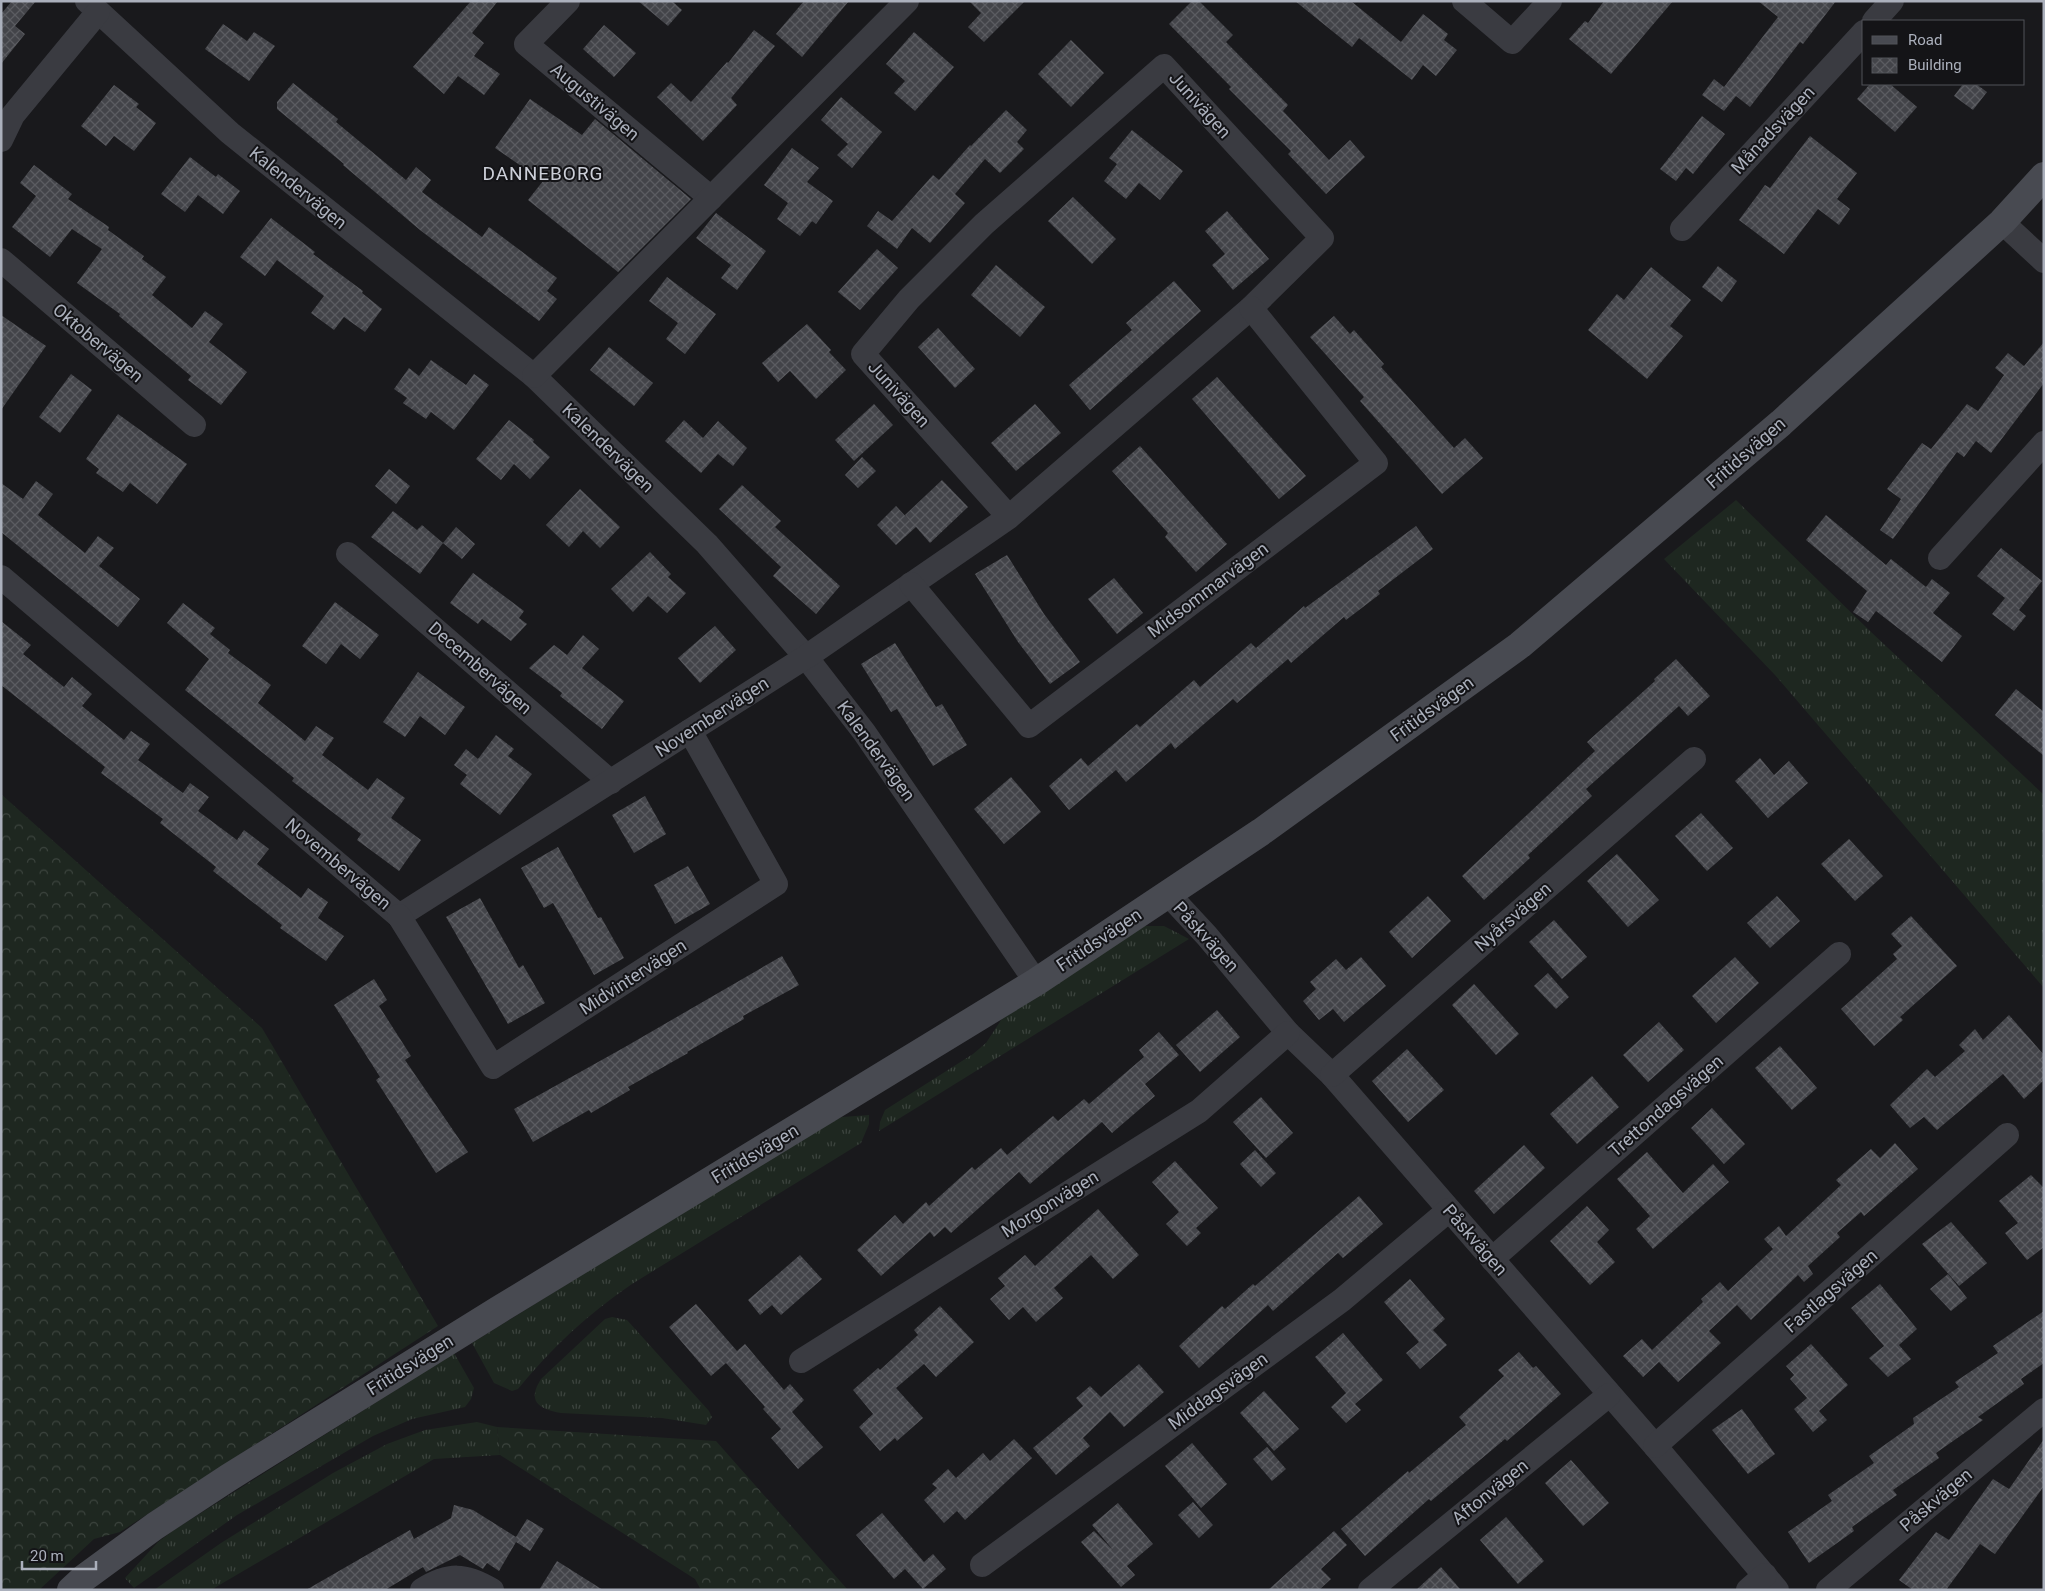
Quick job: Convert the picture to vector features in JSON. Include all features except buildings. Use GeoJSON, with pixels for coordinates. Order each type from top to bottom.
{"type":"FeatureCollection","features":[{"type":"Feature","properties":{"kind":"street","name":"Augustivägen"},"geometry":{"type":"LineString","coordinates":[[568,1],[526,44],[711,198]]}},
{"type":"Feature","properties":{"kind":"street"},"geometry":{"type":"LineString","coordinates":[[534,376],[907,1]]}},
{"type":"Feature","properties":{"kind":"street"},"geometry":{"type":"LineString","coordinates":[[1464,1],[1512,42],[1550,1]]}},
{"type":"Feature","properties":{"kind":"street"},"geometry":{"type":"LineString","coordinates":[[1875,20],[1892,1]]}},
{"type":"Feature","properties":{"kind":"street"},"geometry":{"type":"LineString","coordinates":[[1,140],[13,115],[92,7]]}},
{"type":"Feature","properties":{"kind":"street","name":"Kalendervägen"},"geometry":{"type":"LineString","coordinates":[[92,7],[230,133],[534,376],[707,544],[806,656],[864,732],[1036,982]]}},
{"type":"Feature","properties":{"kind":"street","name":"Månadsvägen"},"geometry":{"type":"LineString","coordinates":[[1682,228],[1862,34]]}},
{"type":"Feature","properties":{"kind":"street","name":"Junivägen"},"geometry":{"type":"LineString","coordinates":[[806,656],[1009,517],[1251,308],[1322,238],[1164,66],[984,224],[909,299],[863,354],[1009,517]]}},
{"type":"Feature","properties":{"kind":"street","name":"Fritidsvägen"},"geometry":{"type":"LineString","coordinates":[[71,1590],[84,1578],[155,1526],[236,1473],[500,1309],[1036,982],[1260,832],[1520,645],[1782,423],[2002,222],[2044,176]]}},
{"type":"Feature","properties":{"kind":"street"},"geometry":{"type":"LineString","coordinates":[[2002,222],[2044,261]]}},
{"type":"Feature","properties":{"kind":"street","name":"Oktobervägen"},"geometry":{"type":"LineString","coordinates":[[1,260],[194,425]]}},
{"type":"Feature","properties":{"kind":"street","name":"Midsommarvägen"},"geometry":{"type":"LineString","coordinates":[[911,584],[1029,726],[1376,463],[1251,308]]}},
{"type":"Feature","properties":{"kind":"street"},"geometry":{"type":"LineString","coordinates":[[1940,558],[2044,443]]}},
{"type":"Feature","properties":{"kind":"street","name":"Decembervägen"},"geometry":{"type":"LineString","coordinates":[[348,554],[611,782]]}},
{"type":"Feature","properties":{"kind":"street","name":"Novembervägen"},"geometry":{"type":"LineString","coordinates":[[1,577],[398,916],[806,656]]}},
{"type":"Feature","properties":{"kind":"street","name":"Midvintervägen"},"geometry":{"type":"LineString","coordinates":[[398,916],[493,1067],[776,884],[690,731]]}},
{"type":"Feature","properties":{"kind":"street","name":"Nyårsvägen"},"geometry":{"type":"LineString","coordinates":[[1332,1075],[1694,759]]}},
{"type":"Feature","properties":{"kind":"street","name":"Påskvägen"},"geometry":{"type":"LineString","coordinates":[[1168,894],[1207,936],[1288,1033],[1332,1075],[1655,1446],[1763,1585]]}},
{"type":"Feature","properties":{"kind":"street","name":"Trettondagsvägen"},"geometry":{"type":"LineString","coordinates":[[1492,1259],[1839,954]]}},
{"type":"Feature","properties":{"kind":"street","name":"Morgonvägen"},"geometry":{"type":"LineString","coordinates":[[801,1361],[1199,1111],[1288,1033]]}},
{"type":"Feature","properties":{"kind":"street","name":"Fastlagsvägen"},"geometry":{"type":"LineString","coordinates":[[1655,1446],[2007,1135]]}},
{"type":"Feature","properties":{"kind":"street","name":"Middagsvägen"},"geometry":{"type":"LineString","coordinates":[[982,1565],[1342,1300],[1449,1210]]}},
{"type":"Feature","properties":{"kind":"street","name":"Aftonvägen"},"geometry":{"type":"LineString","coordinates":[[1370,1590],[1609,1395]]}},
{"type":"Feature","properties":{"kind":"street","name":"Påskvägen"},"geometry":{"type":"LineString","coordinates":[[1828,1590],[2044,1410]]}},
{"type":"Feature","properties":{"kind":"street"},"geometry":{"type":"LineString","coordinates":[[422,1590],[440,1579],[454,1577],[475,1581],[492,1590]]}},
{"type":"Feature","properties":{"kind":"green space"},"geometry":{"type":"Polygon","coordinates":[[[1736,500],[1870,631],[2044,795],[2044,988],[1775,675],[1664,559],[1736,500]]]}},
{"type":"Feature","properties":{"kind":"green space"},"geometry":{"type":"Polygon","coordinates":[[[1,794],[262,1028],[438,1326],[120,1532],[94,1539],[39,1590],[1,1590],[1,794]]]}},
{"type":"Feature","properties":{"kind":"green space"},"geometry":{"type":"Polygon","coordinates":[[[1144,926],[1164,926],[1189,939],[879,1131],[880,1122],[885,1110],[973,1054],[986,1043],[1003,1017],[1126,935],[1144,926]]]}},
{"type":"Feature","properties":{"kind":"green space"},"geometry":{"type":"Polygon","coordinates":[[[869,1115],[869,1124],[861,1143],[616,1295],[557,1345],[518,1389],[512,1391],[494,1383],[472,1343],[817,1129],[842,1117],[869,1115]]]}},
{"type":"Feature","properties":{"kind":"green space"},"geometry":{"type":"Polygon","coordinates":[[[612,1317],[627,1320],[709,1411],[712,1417],[706,1425],[662,1418],[561,1413],[546,1409],[537,1403],[535,1393],[541,1379],[605,1319],[612,1317]]]}},
{"type":"Feature","properties":{"kind":"green space"},"geometry":{"type":"Polygon","coordinates":[[[454,1353],[474,1388],[471,1399],[465,1407],[412,1419],[373,1436],[237,1515],[134,1588],[125,1578],[158,1542],[174,1530],[454,1353]]]}},
{"type":"Feature","properties":{"kind":"green space"},"geometry":{"type":"Polygon","coordinates":[[[477,1422],[497,1427],[500,1455],[434,1459],[211,1590],[154,1590],[221,1543],[333,1473],[387,1444],[425,1430],[477,1422]]]}},
{"type":"Feature","properties":{"kind":"green space"},"geometry":{"type":"Polygon","coordinates":[[[497,1427],[716,1441],[848,1590],[701,1590],[695,1579],[500,1455],[497,1427]]]}},
{"type":"Feature","properties":{"kind":"district","name":"DANNEBORG"},"geometry":{"type":"Point","coordinates":[543,173]}}]}
